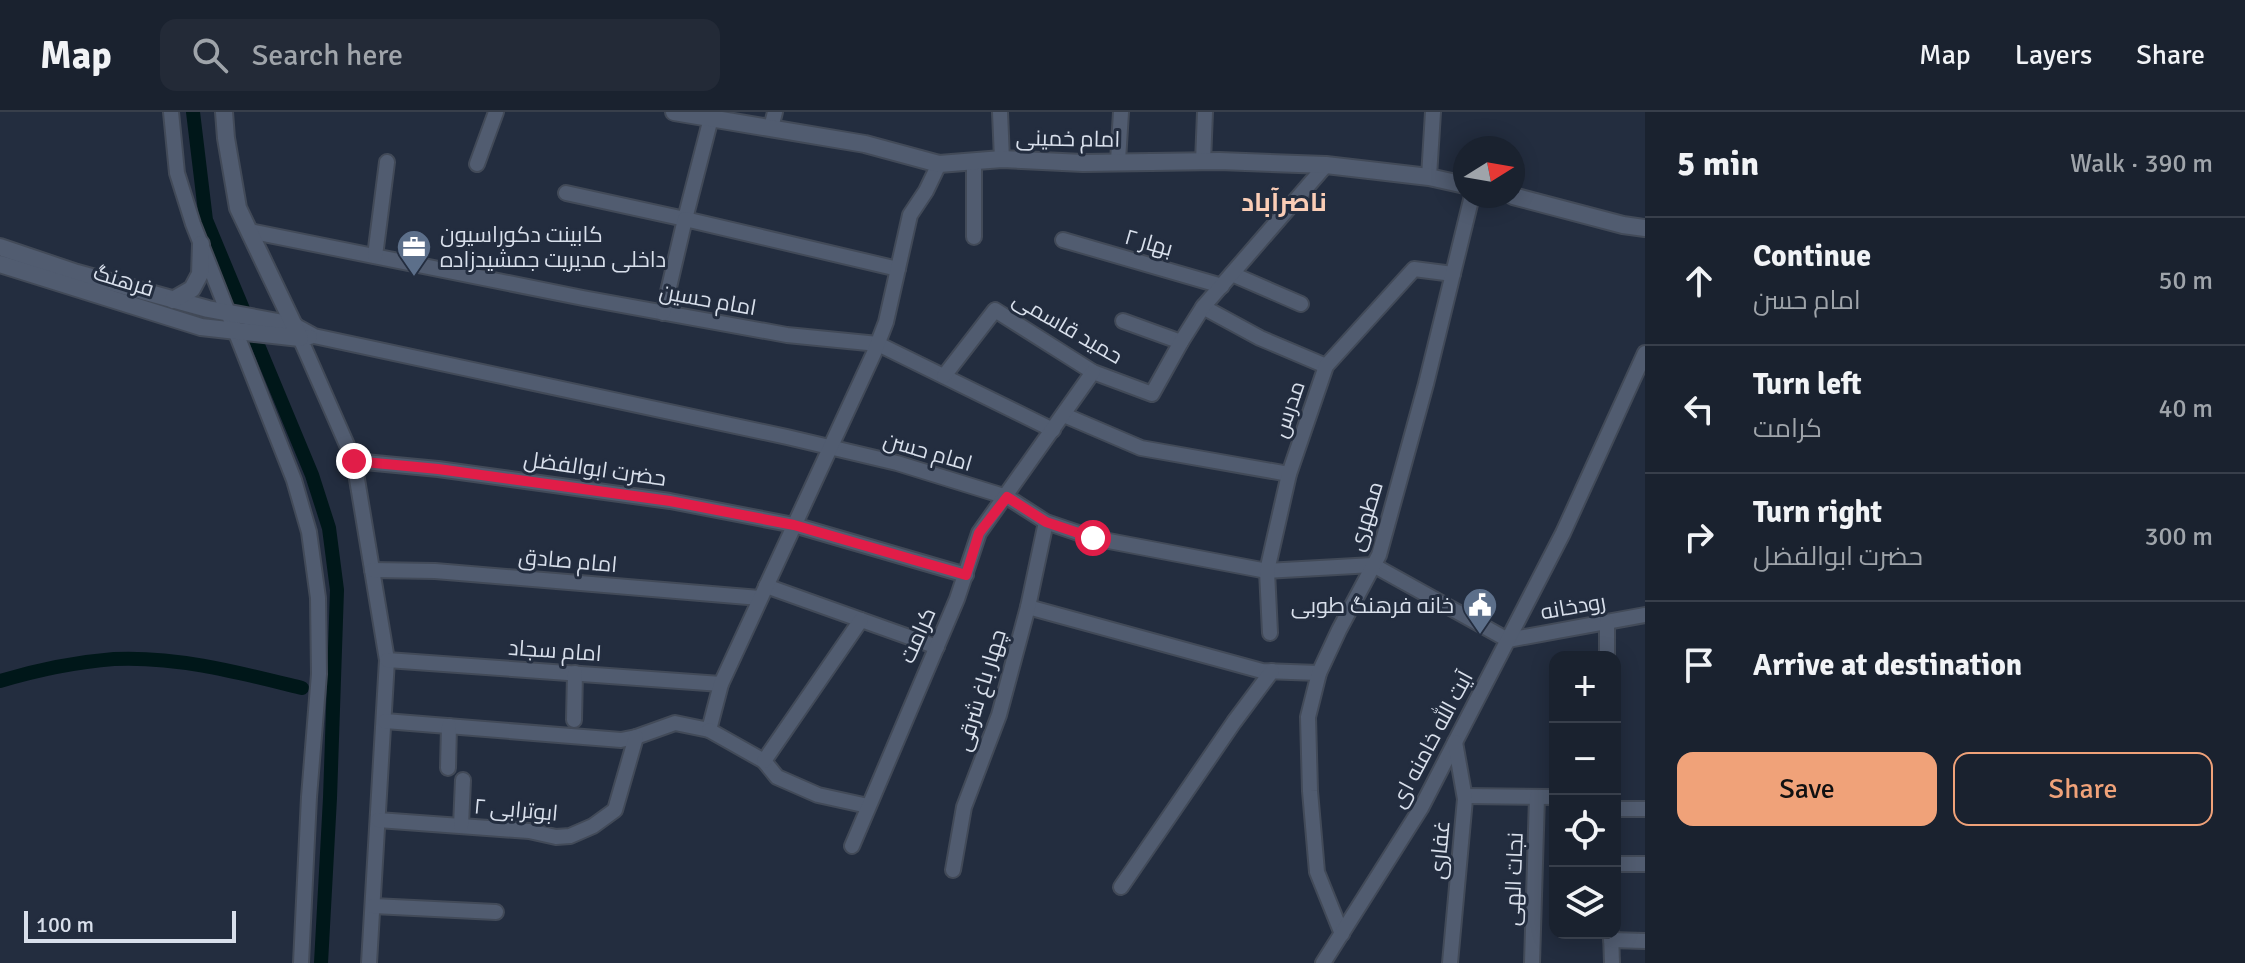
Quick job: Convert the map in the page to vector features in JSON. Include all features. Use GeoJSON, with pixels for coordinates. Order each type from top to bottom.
{"type":"FeatureCollection","features":[{"type":"Feature","properties":{"kind":"street"},"geometry":{"type":"LineString","coordinates":[[171,112],[177,173],[201,244],[240,333],[294,480],[309,532],[318,598],[319,674],[301,963]]}},
{"type":"Feature","properties":{"kind":"street"},"geometry":{"type":"LineString","coordinates":[[224,112],[238,208],[354,461],[387,660],[369,963]]}},
{"type":"Feature","properties":{"kind":"street"},"geometry":{"type":"LineString","coordinates":[[477,164],[496,112]]}},
{"type":"Feature","properties":{"kind":"street","name":"امام خمینی"},"geometry":{"type":"LineString","coordinates":[[674,112],[711,118],[773,120],[939,164],[1002,159],[1083,163],[1326,165],[1453,182]]}},
{"type":"Feature","properties":{"kind":"street"},"geometry":{"type":"LineString","coordinates":[[1000,112],[1002,159]]}},
{"type":"Feature","properties":{"kind":"street"},"geometry":{"type":"LineString","coordinates":[[1118,161],[1121,112]]}},
{"type":"Feature","properties":{"kind":"street"},"geometry":{"type":"LineString","coordinates":[[1203,162],[1205,112]]}},
{"type":"Feature","properties":{"kind":"street"},"geometry":{"type":"LineString","coordinates":[[1429,177],[1433,112]]}},
{"type":"Feature","properties":{"kind":"street"},"geometry":{"type":"LineString","coordinates":[[663,313],[711,118]]}},
{"type":"Feature","properties":{"kind":"street"},"geometry":{"type":"LineString","coordinates":[[974,161],[974,237]]}},
{"type":"Feature","properties":{"kind":"street"},"geometry":{"type":"LineString","coordinates":[[375,256],[387,162]]}},
{"type":"Feature","properties":{"kind":"street"},"geometry":{"type":"LineString","coordinates":[[709,730],[721,684],[878,344],[886,322],[910,215],[939,164]]}},
{"type":"Feature","properties":{"kind":"street","name":"حمید قاسمی"},"geometry":{"type":"LineString","coordinates":[[944,376],[995,310],[1093,372],[1152,394],[1203,307],[1326,165]]}},
{"type":"Feature","properties":{"kind":"street"},"geometry":{"type":"LineString","coordinates":[[566,193],[898,269]]}},
{"type":"Feature","properties":{"kind":"street"},"geometry":{"type":"LineString","coordinates":[[1525,199],[1645,228]]}},
{"type":"Feature","properties":{"kind":"street","name":"مطهری"},"geometry":{"type":"LineString","coordinates":[[1342,934],[1317,872],[1308,717],[1319,673],[1379,555],[1469,208]]}},
{"type":"Feature","properties":{"kind":"street","name":"امام حسین"},"geometry":{"type":"LineString","coordinates":[[249,231],[663,313],[787,335],[878,344]]}},
{"type":"Feature","properties":{"kind":"street","name":"بهار ۲"},"geometry":{"type":"LineString","coordinates":[[1063,240],[1222,286]]}},
{"type":"Feature","properties":{"kind":"street"},"geometry":{"type":"LineString","coordinates":[[173,300],[192,289],[200,274],[201,244]]}},
{"type":"Feature","properties":{"kind":"street","name":"فرهنگ"},"geometry":{"type":"LineString","coordinates":[[0,247],[77,273],[294,332]]}},
{"type":"Feature","properties":{"kind":"street","name":"فرهنگ"},"geometry":{"type":"LineString","coordinates":[[0,264],[201,327],[240,333],[294,332]]}},
{"type":"Feature","properties":{"kind":"street","name":"مدرس"},"geometry":{"type":"LineString","coordinates":[[1270,633],[1267,571],[1289,474],[1326,366],[1414,269],[1453,274]]}},
{"type":"Feature","properties":{"kind":"street"},"geometry":{"type":"LineString","coordinates":[[1232,274],[1301,304]]}},
{"type":"Feature","properties":{"kind":"street"},"geometry":{"type":"LineString","coordinates":[[1203,307],[1260,338],[1326,366]]}},
{"type":"Feature","properties":{"kind":"street"},"geometry":{"type":"LineString","coordinates":[[1123,321],[1181,342]]}},
{"type":"Feature","properties":{"kind":"street","name":"امام حسن"},"geometry":{"type":"LineString","coordinates":[[294,332],[897,463],[1007,497],[1046,522],[1093,538],[1267,571],[1373,565]]}},
{"type":"Feature","properties":{"kind":"street"},"geometry":{"type":"LineString","coordinates":[[878,344],[1053,430]]}},
{"type":"Feature","properties":{"kind":"street","name":"آیت الله خامنه ای"},"geometry":{"type":"LineString","coordinates":[[1323,963],[1421,808],[1563,533],[1645,353]]}},
{"type":"Feature","properties":{"kind":"street","name":"کرامت"},"geometry":{"type":"LineString","coordinates":[[852,846],[937,647],[979,533],[1093,372]]}},
{"type":"Feature","properties":{"kind":"street"},"geometry":{"type":"LineString","coordinates":[[1064,415],[1141,448],[1289,474]]}},
{"type":"Feature","properties":{"kind":"street","name":"حضرت ابوالفضل"},"geometry":{"type":"LineString","coordinates":[[354,461],[438,469],[670,501],[794,525],[966,575]]}},
{"type":"Feature","properties":{"kind":"street","name":"چهار باغ شرقی"},"geometry":{"type":"LineString","coordinates":[[953,870],[964,807],[999,715],[1028,607],[1046,522]]}},
{"type":"Feature","properties":{"kind":"street"},"geometry":{"type":"LineString","coordinates":[[1373,565],[1508,640]]}},
{"type":"Feature","properties":{"kind":"street","name":"امام صادق"},"geometry":{"type":"LineString","coordinates":[[372,570],[435,571],[763,592],[861,620],[937,647]]}},
{"type":"Feature","properties":{"kind":"street"},"geometry":{"type":"LineString","coordinates":[[1028,607],[1262,671],[1319,673]]}},
{"type":"Feature","properties":{"kind":"street","name":"رودخانه"},"geometry":{"type":"LineString","coordinates":[[1508,640],[1645,615]]}},
{"type":"Feature","properties":{"kind":"street"},"geometry":{"type":"LineString","coordinates":[[764,761],[861,620]]}},
{"type":"Feature","properties":{"kind":"street"},"geometry":{"type":"LineString","coordinates":[[1607,622],[1607,651]]}},
{"type":"Feature","properties":{"kind":"street","name":"امام سجاد"},"geometry":{"type":"LineString","coordinates":[[387,660],[721,684]]}},
{"type":"Feature","properties":{"kind":"street"},"geometry":{"type":"LineString","coordinates":[[1121,887],[1272,671]]}},
{"type":"Feature","properties":{"kind":"street"},"geometry":{"type":"LineString","coordinates":[[574,720],[575,673]]}},
{"type":"Feature","properties":{"kind":"street"},"geometry":{"type":"LineString","coordinates":[[385,721],[621,740],[675,723],[709,730],[764,761],[777,777],[818,795],[868,806]]}},
{"type":"Feature","properties":{"kind":"street"},"geometry":{"type":"LineString","coordinates":[[448,768],[449,726]]}},
{"type":"Feature","properties":{"kind":"street","name":"ابوترابی ۲"},"geometry":{"type":"LineString","coordinates":[[378,820],[570,836],[593,826],[615,810],[636,737]]}},
{"type":"Feature","properties":{"kind":"street","name":"غفاری"},"geometry":{"type":"LineString","coordinates":[[1450,963],[1465,796],[1455,742]]}},
{"type":"Feature","properties":{"kind":"street"},"geometry":{"type":"LineString","coordinates":[[461,826],[463,780]]}},
{"type":"Feature","properties":{"kind":"street"},"geometry":{"type":"LineString","coordinates":[[1465,796],[1549,797]]}},
{"type":"Feature","properties":{"kind":"street","name":"نجات الهی"},"geometry":{"type":"LineString","coordinates":[[1532,963],[1537,797]]}},
{"type":"Feature","properties":{"kind":"street"},"geometry":{"type":"LineString","coordinates":[[1621,809],[1645,809]]}},
{"type":"Feature","properties":{"kind":"street"},"geometry":{"type":"LineString","coordinates":[[1621,864],[1645,864]]}},
{"type":"Feature","properties":{"kind":"street"},"geometry":{"type":"LineString","coordinates":[[373,906],[496,912]]}},
{"type":"Feature","properties":{"kind":"street"},"geometry":{"type":"LineString","coordinates":[[1621,938],[1645,941]]}},
{"type":"Feature","properties":{"kind":"street"},"geometry":{"type":"LineString","coordinates":[[1611,939],[1612,963]]}},
{"type":"Feature","properties":{"kind":"waterway"},"geometry":{"type":"LineString","coordinates":[[193,112],[206,220],[312,475],[329,528],[337,590],[321,963]]}},
{"type":"Feature","properties":{"kind":"waterway"},"geometry":{"type":"LineString","coordinates":[[0,681],[71,664],[138,659],[209,667],[302,688]]}},
{"type":"Feature","properties":{"kind":"place","name":"کابینت دکوراسیون داخلی مدیریت جمشیدزاده"},"geometry":{"type":"Point","coordinates":[414,278]}},
{"type":"Feature","properties":{"kind":"place","name":"خانه فرهنگ طوبی"},"geometry":{"type":"Point","coordinates":[1480,636]}},
{"type":"Feature","properties":{"kind":"district","name":"ناصرآباد"},"geometry":{"type":"Point","coordinates":[1284,202]}},
{"type":"Feature","properties":{"kind":"route"},"geometry":{"type":"LineString","coordinates":[[354,461],[438,469],[670,501],[794,525],[966,575],[979,533],[1007,497],[1046,522],[1093,538]]}}]}
